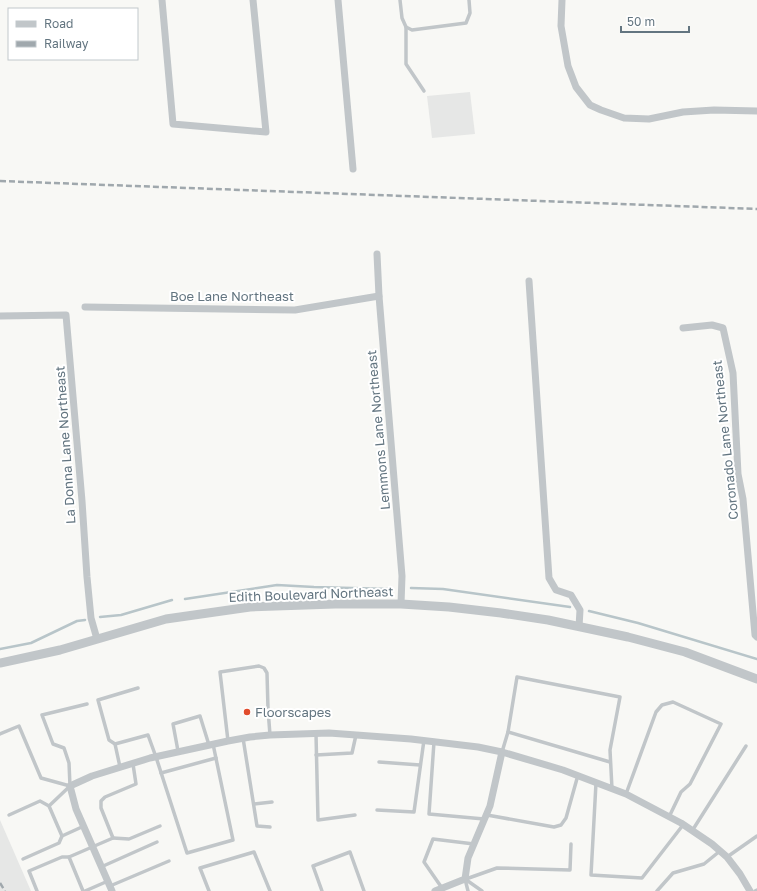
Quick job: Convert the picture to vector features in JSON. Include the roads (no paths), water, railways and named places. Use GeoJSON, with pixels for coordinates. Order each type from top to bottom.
{"type":"FeatureCollection","features":[{"type":"Feature","properties":{"kind":"street"},"geometry":{"type":"LineString","coordinates":[[162,0],[173,124],[266,132],[253,0]]}},
{"type":"Feature","properties":{"kind":"street"},"geometry":{"type":"LineString","coordinates":[[338,0],[353,169]]}},
{"type":"Feature","properties":{"kind":"street"},"geometry":{"type":"LineString","coordinates":[[562,0],[562,26],[568,66],[576,87],[590,105],[624,118],[649,119],[683,112],[714,110],[757,111]]}},
{"type":"Feature","properties":{"kind":"street","name":"Lemmons Lane Northeast"},"geometry":{"type":"LineString","coordinates":[[377,254],[379,296],[402,576],[401,604]]}},
{"type":"Feature","properties":{"kind":"street"},"geometry":{"type":"LineString","coordinates":[[528,281],[549,578],[556,590],[571,595],[580,610],[579,627]]}},
{"type":"Feature","properties":{"kind":"street","name":"Boe Lane Northeast"},"geometry":{"type":"LineString","coordinates":[[85,307],[295,310],[379,296]]}},
{"type":"Feature","properties":{"kind":"street","name":"La Donna Lane Northeast"},"geometry":{"type":"LineString","coordinates":[[0,316],[66,314],[82,501],[86,577],[91,618],[97,639]]}},
{"type":"Feature","properties":{"kind":"street","name":"Coronado Lane Northeast"},"geometry":{"type":"LineString","coordinates":[[683,328],[712,325],[723,328],[725,336],[733,373],[738,474],[743,499],[755,635],[757,637]]}},
{"type":"Feature","properties":{"kind":"street","name":"Edith Boulevard Northeast"},"geometry":{"type":"LineString","coordinates":[[0,663],[60,650],[166,619],[250,607],[336,604],[401,604],[449,607],[548,620],[628,637],[685,652],[757,679]]}},
{"type":"Feature","properties":{"kind":"street"},"geometry":{"type":"LineString","coordinates":[[110,886],[76,809],[70,786],[92,776],[133,763],[211,744],[270,735],[329,733],[424,740],[478,747],[502,752],[578,775],[626,794],[683,825],[712,844],[727,857],[740,874],[750,891]]}},
{"type":"Feature","properties":{"kind":"street"},"geometry":{"type":"LineString","coordinates":[[439,889],[465,879],[468,858],[490,806],[502,752]]}},
{"type":"Feature","properties":{"kind":"lane"},"geometry":{"type":"LineString","coordinates":[[400,0],[402,18],[406,27],[406,64],[424,90]]}},
{"type":"Feature","properties":{"kind":"lane"},"geometry":{"type":"LineString","coordinates":[[406,27],[412,30],[466,23],[470,13],[469,0]]}},
{"type":"Feature","properties":{"kind":"lane"},"geometry":{"type":"LineString","coordinates":[[228,741],[220,672],[259,666],[264,668],[266,673],[270,735]]}},
{"type":"Feature","properties":{"kind":"lane"},"geometry":{"type":"LineString","coordinates":[[502,752],[508,732],[517,677],[620,697],[610,750],[612,789]]}},
{"type":"Feature","properties":{"kind":"lane"},"geometry":{"type":"LineString","coordinates":[[120,768],[115,744],[109,740],[98,700],[138,688]]}},
{"type":"Feature","properties":{"kind":"lane"},"geometry":{"type":"LineString","coordinates":[[626,794],[656,712],[662,704],[673,702],[721,724],[690,784],[681,792],[669,817]]}},
{"type":"Feature","properties":{"kind":"lane"},"geometry":{"type":"LineString","coordinates":[[49,806],[70,786],[69,763],[64,748],[53,744],[42,715],[86,704]]}},
{"type":"Feature","properties":{"kind":"lane"},"geometry":{"type":"LineString","coordinates":[[115,744],[148,735],[188,853],[233,840],[216,758],[200,716],[173,724],[178,752]]}},
{"type":"Feature","properties":{"kind":"lane"},"geometry":{"type":"LineString","coordinates":[[0,734],[19,726],[41,778],[70,786]]}},
{"type":"Feature","properties":{"kind":"lane"},"geometry":{"type":"LineString","coordinates":[[508,732],[610,762]]}},
{"type":"Feature","properties":{"kind":"lane"},"geometry":{"type":"LineString","coordinates":[[316,734],[318,820],[355,815]]}},
{"type":"Feature","properties":{"kind":"lane"},"geometry":{"type":"LineString","coordinates":[[316,755],[352,752],[356,735]]}},
{"type":"Feature","properties":{"kind":"lane"},"geometry":{"type":"LineString","coordinates":[[243,738],[257,826],[270,827]]}},
{"type":"Feature","properties":{"kind":"lane"},"geometry":{"type":"LineString","coordinates":[[377,810],[414,812],[424,740]]}},
{"type":"Feature","properties":{"kind":"lane"},"geometry":{"type":"LineString","coordinates":[[434,742],[429,814],[486,817],[554,827],[561,825],[566,818],[578,775]]}},
{"type":"Feature","properties":{"kind":"lane"},"geometry":{"type":"LineString","coordinates":[[692,831],[746,746]]}},
{"type":"Feature","properties":{"kind":"lane"},"geometry":{"type":"LineString","coordinates":[[161,773],[216,758]]}},
{"type":"Feature","properties":{"kind":"lane"},"geometry":{"type":"LineString","coordinates":[[379,762],[420,765]]}},
{"type":"Feature","properties":{"kind":"lane"},"geometry":{"type":"LineString","coordinates":[[112,838],[101,808],[101,801],[105,797],[136,784],[133,763]]}},
{"type":"Feature","properties":{"kind":"lane"},"geometry":{"type":"LineString","coordinates":[[596,782],[591,875],[642,878],[683,825]]}},
{"type":"Feature","properties":{"kind":"lane"},"geometry":{"type":"LineString","coordinates":[[9,815],[40,801],[49,806],[62,836]]}},
{"type":"Feature","properties":{"kind":"lane"},"geometry":{"type":"LineString","coordinates":[[254,804],[272,802]]}},
{"type":"Feature","properties":{"kind":"lane"},"geometry":{"type":"LineString","coordinates":[[23,859],[59,843],[62,836],[84,826]]}},
{"type":"Feature","properties":{"kind":"lane"},"geometry":{"type":"LineString","coordinates":[[37,891],[29,871],[62,857],[69,857],[112,838],[129,839],[160,826]]}},
{"type":"Feature","properties":{"kind":"lane"},"geometry":{"type":"LineString","coordinates":[[727,857],[757,836]]}},
{"type":"Feature","properties":{"kind":"lane"},"geometry":{"type":"LineString","coordinates":[[439,889],[424,862],[433,839],[475,844]]}},
{"type":"Feature","properties":{"kind":"lane"},"geometry":{"type":"LineString","coordinates":[[101,867],[157,842]]}},
{"type":"Feature","properties":{"kind":"lane"},"geometry":{"type":"LineString","coordinates":[[465,879],[497,868],[570,870],[571,844]]}},
{"type":"Feature","properties":{"kind":"lane"},"geometry":{"type":"LineString","coordinates":[[657,891],[673,873],[704,864],[720,851]]}},
{"type":"Feature","properties":{"kind":"lane"},"geometry":{"type":"LineString","coordinates":[[210,891],[200,868],[254,852],[270,891]]}},
{"type":"Feature","properties":{"kind":"lane"},"geometry":{"type":"LineString","coordinates":[[322,891],[312,866],[350,852],[364,891]]}},
{"type":"Feature","properties":{"kind":"lane"},"geometry":{"type":"LineString","coordinates":[[69,857],[84,891],[110,886],[169,861]]}},
{"type":"Feature","properties":{"kind":"lane"},"geometry":{"type":"LineString","coordinates":[[465,879],[468,891]]}},
{"type":"Feature","properties":{"kind":"lane"},"geometry":{"type":"LineString","coordinates":[[465,879],[482,891]]}},
{"type":"Feature","properties":{"kind":"waterway"},"geometry":{"type":"LineString","coordinates":[[185,599],[277,585],[390,589]]}},
{"type":"Feature","properties":{"kind":"waterway"},"geometry":{"type":"LineString","coordinates":[[411,588],[443,589],[570,607]]}},
{"type":"Feature","properties":{"kind":"waterway"},"geometry":{"type":"LineString","coordinates":[[100,617],[121,615],[172,600]]}},
{"type":"Feature","properties":{"kind":"waterway"},"geometry":{"type":"LineString","coordinates":[[589,611],[638,623],[757,659]]}},
{"type":"Feature","properties":{"kind":"waterway"},"geometry":{"type":"LineString","coordinates":[[0,649],[31,643],[77,621],[85,620]]}},
{"type":"Feature","properties":{"kind":"railway"},"geometry":{"type":"LineString","coordinates":[[0,181],[757,209]]}},
{"type":"Feature","properties":{"kind":"railway"},"geometry":{"type":"LineString","coordinates":[[0,883],[5,891]]}},
{"type":"Feature","properties":{"kind":"place","name":"Floorscapes"},"geometry":{"type":"Point","coordinates":[247,712]}}]}
